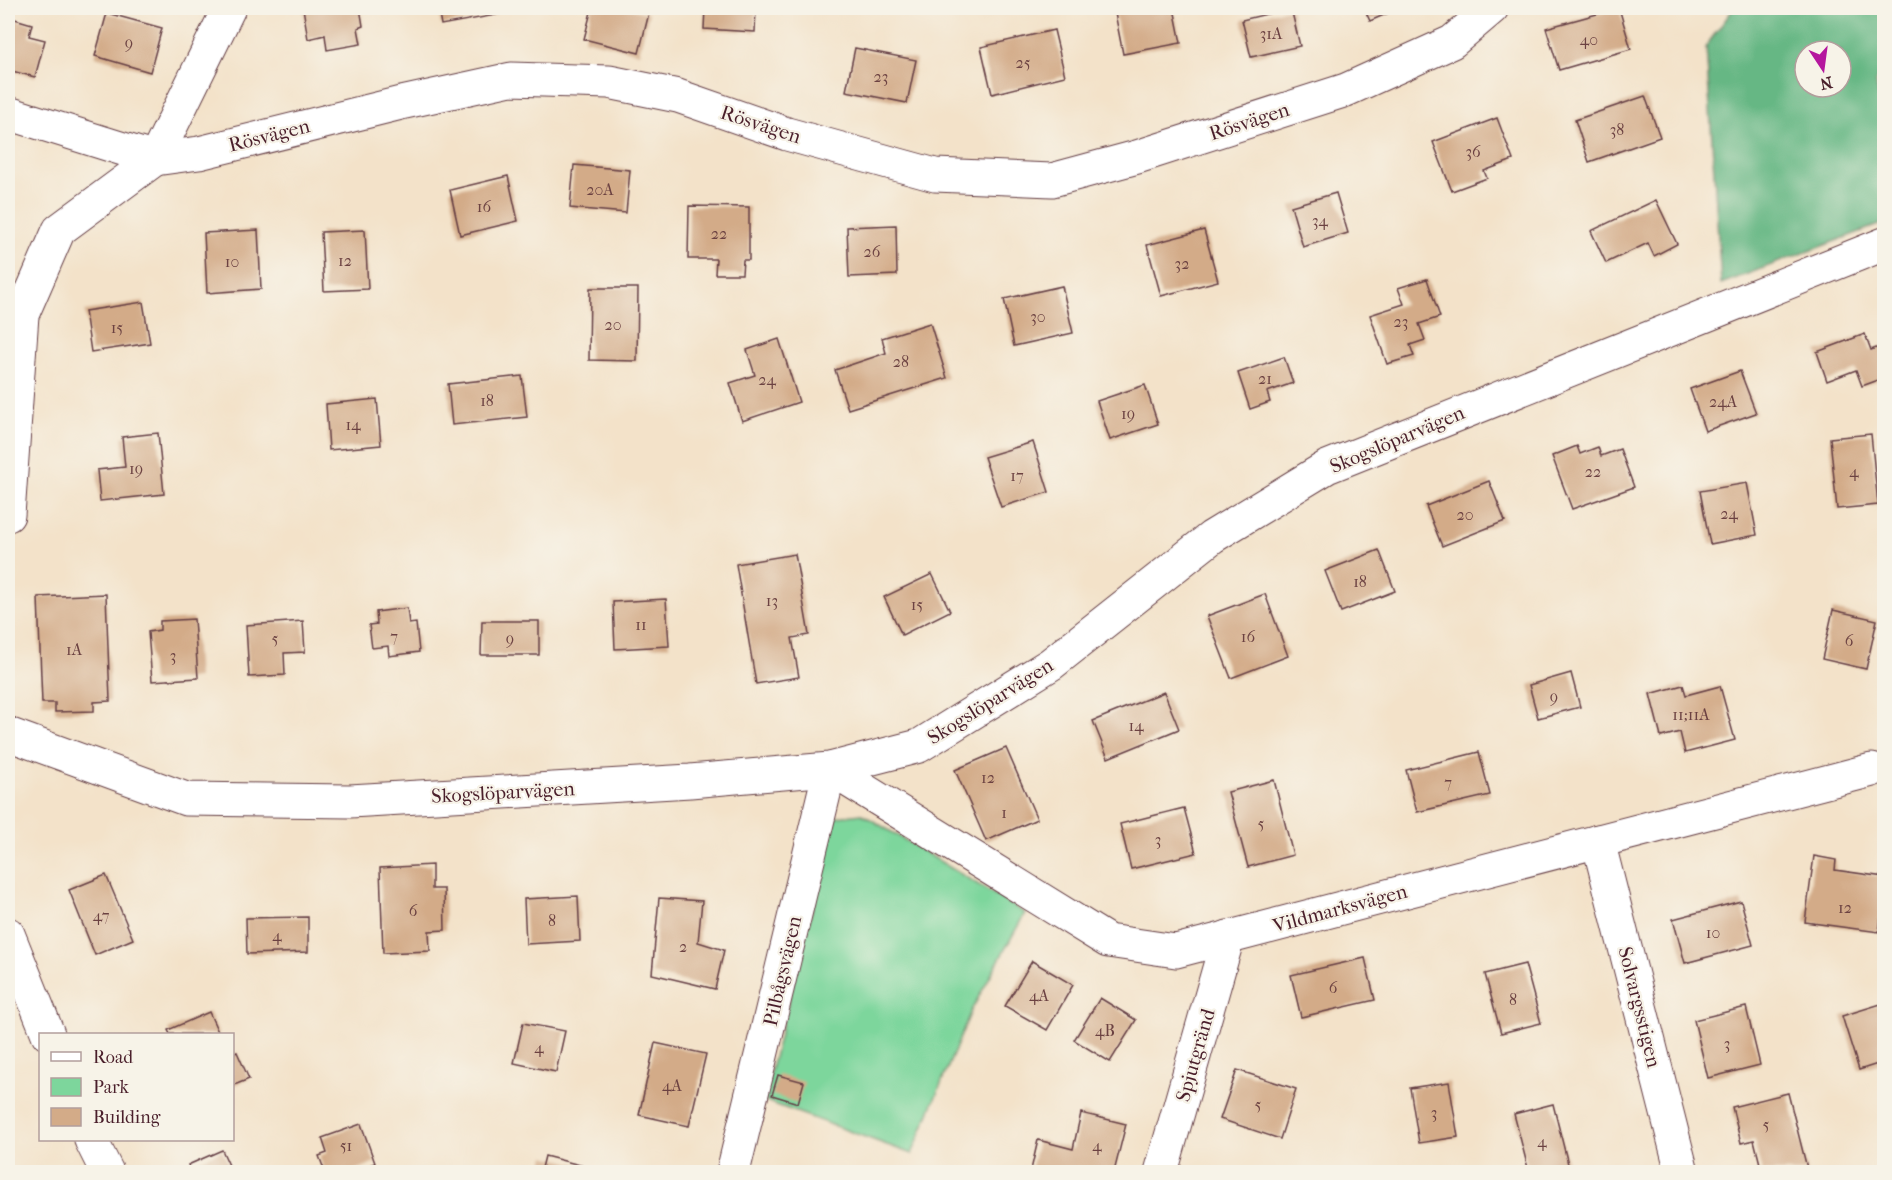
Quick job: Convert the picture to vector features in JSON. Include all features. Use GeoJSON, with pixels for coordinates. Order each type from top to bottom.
{"type":"FeatureCollection","features":[{"type":"Feature","properties":{"kind":"street"},"geometry":{"type":"LineString","coordinates":[[8,515],[22,315],[59,230],[155,159],[229,8]]}},
{"type":"Feature","properties":{"kind":"street","name":"Rösvägen"},"geometry":{"type":"LineString","coordinates":[[8,113],[155,159],[199,153],[401,103],[511,80],[609,82],[678,96],[787,134],[935,175],[1052,180],[1137,157],[1346,90],[1452,42],[1492,8]]}},
{"type":"Feature","properties":{"kind":"street","name":"Skogslöparvägen"},"geometry":{"type":"LineString","coordinates":[[8,734],[186,799],[350,801],[830,770],[919,746],[1051,664],[1212,537],[1327,467],[1884,244]]}},
{"type":"Feature","properties":{"kind":"street","name":"Vildmarksvägen"},"geometry":{"type":"LineString","coordinates":[[830,770],[1108,941],[1176,951],[1598,842],[1880,766]]}},
{"type":"Feature","properties":{"kind":"street","name":"Pilbågsvägen"},"geometry":{"type":"LineString","coordinates":[[733,1173],[830,770]]}},
{"type":"Feature","properties":{"kind":"street","name":"Solvargsstigen"},"geometry":{"type":"LineString","coordinates":[[1598,842],[1682,1173]]}},
{"type":"Feature","properties":{"kind":"street"},"geometry":{"type":"LineString","coordinates":[[8,934],[47,1033]]}},
{"type":"Feature","properties":{"kind":"street","name":"Spjutgränd"},"geometry":{"type":"LineString","coordinates":[[1161,1173],[1228,937]]}},
{"type":"Feature","properties":{"kind":"street"},"geometry":{"type":"LineString","coordinates":[[91,1141],[107,1173]]}},
{"type":"Feature","properties":{"kind":"green space"},"geometry":{"type":"Polygon","coordinates":[[[1734,8],[1884,8],[1884,52],[1876,82],[1884,129],[1884,223],[1721,284],[1706,46],[1734,8]]]}},
{"type":"Feature","properties":{"kind":"green space"},"geometry":{"type":"Polygon","coordinates":[[[862,814],[1025,913],[971,1011],[912,1154],[763,1100],[836,817],[862,814]]]}},
{"type":"Feature","properties":{"kind":"building"},"geometry":{"type":"Polygon","coordinates":[[[303,8],[360,8],[363,26],[358,28],[361,44],[327,50],[325,35],[308,39],[303,8]]]}},
{"type":"Feature","properties":{"kind":"building"},"geometry":{"type":"Polygon","coordinates":[[[438,8],[495,8],[496,15],[441,25],[438,8]]]}},
{"type":"Feature","properties":{"kind":"building"},"geometry":{"type":"Polygon","coordinates":[[[592,8],[625,8],[649,13],[639,53],[584,39],[592,8]]]}},
{"type":"Feature","properties":{"kind":"building"},"geometry":{"type":"Polygon","coordinates":[[[705,8],[756,8],[755,32],[704,29],[705,8]]]}},
{"type":"Feature","properties":{"kind":"building"},"geometry":{"type":"Polygon","coordinates":[[[1114,8],[1174,8],[1181,43],[1123,54],[1114,8]]]}},
{"type":"Feature","properties":{"kind":"building"},"geometry":{"type":"Polygon","coordinates":[[[1291,8],[1300,46],[1251,57],[1242,20],[1291,8]]]}},
{"type":"Feature","properties":{"kind":"building"},"geometry":{"type":"Polygon","coordinates":[[[1364,8],[1400,8],[1370,21],[1364,8]]]}},
{"type":"Feature","properties":{"kind":"building"},"geometry":{"type":"Polygon","coordinates":[[[1619,8],[1631,49],[1559,70],[1546,28],[1619,8]]]}},
{"type":"Feature","properties":{"kind":"building"},"geometry":{"type":"Polygon","coordinates":[[[107,13],[162,28],[150,72],[95,56],[107,13]]]}},
{"type":"Feature","properties":{"kind":"building"},"geometry":{"type":"Polygon","coordinates":[[[8,17],[32,24],[29,36],[45,40],[35,77],[8,70],[8,17]]]}},
{"type":"Feature","properties":{"kind":"building"},"geometry":{"type":"Polygon","coordinates":[[[1054,30],[1065,76],[992,94],[981,47],[1054,30]]]}},
{"type":"Feature","properties":{"kind":"building"},"geometry":{"type":"Polygon","coordinates":[[[855,48],[916,60],[907,103],[846,91],[855,48]]]}},
{"type":"Feature","properties":{"kind":"building"},"geometry":{"type":"Polygon","coordinates":[[[1645,96],[1660,137],[1589,162],[1575,120],[1645,96]]]}},
{"type":"Feature","properties":{"kind":"building"},"geometry":{"type":"Polygon","coordinates":[[[1497,118],[1513,160],[1484,171],[1487,178],[1452,191],[1433,142],[1497,118]]]}},
{"type":"Feature","properties":{"kind":"building"},"geometry":{"type":"Polygon","coordinates":[[[574,165],[630,170],[626,213],[570,208],[574,165]]]}},
{"type":"Feature","properties":{"kind":"building"},"geometry":{"type":"Polygon","coordinates":[[[508,176],[518,221],[460,235],[450,190],[508,176]]]}},
{"type":"Feature","properties":{"kind":"building"},"geometry":{"type":"Polygon","coordinates":[[[1336,193],[1348,233],[1303,247],[1291,206],[1336,193]]]}},
{"type":"Feature","properties":{"kind":"building"},"geometry":{"type":"Polygon","coordinates":[[[1656,200],[1677,244],[1654,256],[1648,243],[1606,263],[1591,231],[1656,200]]]}},
{"type":"Feature","properties":{"kind":"building"},"geometry":{"type":"Polygon","coordinates":[[[689,206],[749,207],[749,260],[743,260],[742,274],[715,274],[716,259],[688,259],[689,206]]]}},
{"type":"Feature","properties":{"kind":"building"},"geometry":{"type":"Polygon","coordinates":[[[896,225],[897,275],[849,277],[847,227],[896,225]]]}},
{"type":"Feature","properties":{"kind":"building"},"geometry":{"type":"Polygon","coordinates":[[[258,230],[261,289],[207,293],[204,233],[258,230]]]}},
{"type":"Feature","properties":{"kind":"building"},"geometry":{"type":"Polygon","coordinates":[[[365,230],[368,289],[324,291],[321,232],[365,230]]]}},
{"type":"Feature","properties":{"kind":"building"},"geometry":{"type":"Polygon","coordinates":[[[1204,230],[1218,281],[1161,296],[1147,245],[1204,230]]]}},
{"type":"Feature","properties":{"kind":"building"},"geometry":{"type":"Polygon","coordinates":[[[1427,279],[1440,317],[1419,324],[1425,340],[1410,345],[1414,356],[1387,364],[1370,315],[1404,304],[1398,288],[1427,279]]]}},
{"type":"Feature","properties":{"kind":"building"},"geometry":{"type":"Polygon","coordinates":[[[1062,286],[1073,333],[1014,346],[1004,299],[1062,286]]]}},
{"type":"Feature","properties":{"kind":"building"},"geometry":{"type":"Polygon","coordinates":[[[590,288],[638,288],[637,361],[589,360],[590,288]]]}},
{"type":"Feature","properties":{"kind":"building"},"geometry":{"type":"Polygon","coordinates":[[[143,302],[150,343],[91,352],[85,311],[143,302]]]}},
{"type":"Feature","properties":{"kind":"building"},"geometry":{"type":"Polygon","coordinates":[[[930,323],[947,378],[848,409],[835,370],[886,353],[882,338],[930,323]]]}},
{"type":"Feature","properties":{"kind":"building"},"geometry":{"type":"Polygon","coordinates":[[[1865,334],[1871,350],[1884,345],[1884,378],[1862,386],[1856,370],[1827,381],[1817,352],[1865,334]]]}},
{"type":"Feature","properties":{"kind":"building"},"geometry":{"type":"Polygon","coordinates":[[[779,339],[799,402],[742,421],[730,383],[755,375],[747,350],[779,339]]]}},
{"type":"Feature","properties":{"kind":"building"},"geometry":{"type":"Polygon","coordinates":[[[1284,357],[1293,383],[1267,392],[1270,402],[1250,409],[1238,373],[1284,357]]]}},
{"type":"Feature","properties":{"kind":"building"},"geometry":{"type":"Polygon","coordinates":[[[1740,371],[1756,413],[1705,431],[1690,389],[1740,371]]]}},
{"type":"Feature","properties":{"kind":"building"},"geometry":{"type":"Polygon","coordinates":[[[522,376],[527,417],[452,425],[448,384],[522,376]]]}},
{"type":"Feature","properties":{"kind":"building"},"geometry":{"type":"Polygon","coordinates":[[[1145,385],[1158,424],[1110,440],[1097,401],[1145,385]]]}},
{"type":"Feature","properties":{"kind":"building"},"geometry":{"type":"Polygon","coordinates":[[[377,399],[381,445],[329,450],[326,404],[377,399]]]}},
{"type":"Feature","properties":{"kind":"building"},"geometry":{"type":"Polygon","coordinates":[[[158,433],[164,494],[100,501],[97,470],[125,467],[122,437],[158,433]]]}},
{"type":"Feature","properties":{"kind":"building"},"geometry":{"type":"Polygon","coordinates":[[[1871,434],[1878,505],[1837,509],[1830,438],[1871,434]]]}},
{"type":"Feature","properties":{"kind":"building"},"geometry":{"type":"Polygon","coordinates":[[[1033,442],[1049,492],[1001,507],[984,457],[1033,442]]]}},
{"type":"Feature","properties":{"kind":"building"},"geometry":{"type":"Polygon","coordinates":[[[1577,446],[1580,454],[1598,447],[1601,456],[1620,449],[1634,487],[1572,509],[1552,456],[1577,446]]]}},
{"type":"Feature","properties":{"kind":"building"},"geometry":{"type":"Polygon","coordinates":[[[1489,481],[1505,521],[1442,546],[1426,506],[1489,481]]]}},
{"type":"Feature","properties":{"kind":"building"},"geometry":{"type":"Polygon","coordinates":[[[1747,483],[1757,535],[1710,544],[1700,491],[1747,483]]]}},
{"type":"Feature","properties":{"kind":"building"},"geometry":{"type":"Polygon","coordinates":[[[1379,550],[1395,591],[1341,612],[1325,571],[1379,550]]]}},
{"type":"Feature","properties":{"kind":"building"},"geometry":{"type":"Polygon","coordinates":[[[795,554],[809,635],[792,638],[799,677],[756,684],[736,564],[795,554]]]}},
{"type":"Feature","properties":{"kind":"building"},"geometry":{"type":"Polygon","coordinates":[[[932,574],[950,611],[902,635],[884,597],[932,574]]]}},
{"type":"Feature","properties":{"kind":"building"},"geometry":{"type":"Polygon","coordinates":[[[106,594],[110,701],[94,702],[94,711],[55,712],[55,703],[42,703],[38,597],[106,594]]]}},
{"type":"Feature","properties":{"kind":"building"},"geometry":{"type":"Polygon","coordinates":[[[1265,594],[1288,656],[1231,678],[1207,616],[1265,594]]]}},
{"type":"Feature","properties":{"kind":"building"},"geometry":{"type":"Polygon","coordinates":[[[666,599],[669,646],[615,649],[613,602],[666,599]]]}},
{"type":"Feature","properties":{"kind":"building"},"geometry":{"type":"Polygon","coordinates":[[[407,608],[409,624],[416,623],[419,652],[389,656],[388,646],[372,648],[369,625],[377,624],[376,612],[407,608]]]}},
{"type":"Feature","properties":{"kind":"building"},"geometry":{"type":"Polygon","coordinates":[[[1833,610],[1877,620],[1866,669],[1822,659],[1833,610]]]}},
{"type":"Feature","properties":{"kind":"building"},"geometry":{"type":"Polygon","coordinates":[[[194,619],[198,678],[152,681],[148,632],[160,630],[160,621],[194,619]]]}},
{"type":"Feature","properties":{"kind":"building"},"geometry":{"type":"Polygon","coordinates":[[[303,621],[305,652],[284,653],[285,675],[249,677],[246,625],[303,621]]]}},
{"type":"Feature","properties":{"kind":"building"},"geometry":{"type":"Polygon","coordinates":[[[482,621],[539,621],[539,655],[481,655],[482,621]]]}},
{"type":"Feature","properties":{"kind":"building"},"geometry":{"type":"Polygon","coordinates":[[[1571,673],[1580,707],[1538,718],[1529,685],[1571,673]]]}},
{"type":"Feature","properties":{"kind":"building"},"geometry":{"type":"Polygon","coordinates":[[[1683,685],[1686,695],[1720,686],[1735,740],[1685,753],[1680,732],[1661,737],[1650,694],[1683,685]]]}},
{"type":"Feature","properties":{"kind":"building"},"geometry":{"type":"Polygon","coordinates":[[[1164,692],[1179,729],[1108,758],[1093,721],[1164,692]]]}},
{"type":"Feature","properties":{"kind":"building"},"geometry":{"type":"Polygon","coordinates":[[[1006,748],[1037,819],[986,841],[955,770],[1006,748]]]}},
{"type":"Feature","properties":{"kind":"building"},"geometry":{"type":"Polygon","coordinates":[[[1479,752],[1490,795],[1417,812],[1406,770],[1479,752]]]}},
{"type":"Feature","properties":{"kind":"building"},"geometry":{"type":"Polygon","coordinates":[[[1274,780],[1293,855],[1248,867],[1228,792],[1274,780]]]}},
{"type":"Feature","properties":{"kind":"building"},"geometry":{"type":"Polygon","coordinates":[[[1184,808],[1196,853],[1131,869],[1120,824],[1184,808]]]}},
{"type":"Feature","properties":{"kind":"building"},"geometry":{"type":"Polygon","coordinates":[[[1814,856],[1836,860],[1835,870],[1884,877],[1879,932],[1805,922],[1814,856]]]}},
{"type":"Feature","properties":{"kind":"building"},"geometry":{"type":"Polygon","coordinates":[[[432,865],[432,889],[444,889],[445,930],[429,931],[430,951],[383,953],[380,868],[432,865]]]}},
{"type":"Feature","properties":{"kind":"building"},"geometry":{"type":"Polygon","coordinates":[[[106,875],[133,939],[95,955],[69,890],[106,875]]]}},
{"type":"Feature","properties":{"kind":"building"},"geometry":{"type":"Polygon","coordinates":[[[578,896],[580,941],[526,944],[524,899],[578,896]]]}},
{"type":"Feature","properties":{"kind":"building"},"geometry":{"type":"Polygon","coordinates":[[[659,898],[702,901],[698,942],[724,950],[715,989],[652,974],[659,898]]]}},
{"type":"Feature","properties":{"kind":"building"},"geometry":{"type":"Polygon","coordinates":[[[1741,901],[1753,945],[1685,963],[1673,919],[1741,901]]]}},
{"type":"Feature","properties":{"kind":"building"},"geometry":{"type":"Polygon","coordinates":[[[308,917],[308,952],[247,954],[246,918],[308,917]]]}},
{"type":"Feature","properties":{"kind":"building"},"geometry":{"type":"Polygon","coordinates":[[[1365,958],[1375,1000],[1301,1017],[1291,975],[1365,958]]]}},
{"type":"Feature","properties":{"kind":"building"},"geometry":{"type":"Polygon","coordinates":[[[1032,961],[1073,985],[1047,1030],[1005,1006],[1032,961]]]}},
{"type":"Feature","properties":{"kind":"building"},"geometry":{"type":"Polygon","coordinates":[[[1525,964],[1541,1023],[1501,1033],[1485,974],[1525,964]]]}},
{"type":"Feature","properties":{"kind":"building"},"geometry":{"type":"Polygon","coordinates":[[[1100,998],[1136,1020],[1110,1062],[1074,1040],[1100,998]]]}},
{"type":"Feature","properties":{"kind":"building"},"geometry":{"type":"Polygon","coordinates":[[[1884,1003],[1884,1062],[1859,1070],[1842,1016],[1884,1003]]]}},
{"type":"Feature","properties":{"kind":"building"},"geometry":{"type":"Polygon","coordinates":[[[1746,1007],[1760,1065],[1708,1078],[1694,1020],[1746,1007]]]}},
{"type":"Feature","properties":{"kind":"building"},"geometry":{"type":"Polygon","coordinates":[[[209,1012],[219,1033],[170,1033],[168,1030],[209,1012]]]}},
{"type":"Feature","properties":{"kind":"building"},"geometry":{"type":"Polygon","coordinates":[[[523,1023],[565,1031],[556,1072],[514,1063],[523,1023]]]}},
{"type":"Feature","properties":{"kind":"building"},"geometry":{"type":"Polygon","coordinates":[[[655,1043],[706,1054],[689,1126],[639,1115],[655,1043]]]}},
{"type":"Feature","properties":{"kind":"building"},"geometry":{"type":"Polygon","coordinates":[[[237,1052],[249,1079],[234,1085],[234,1053],[237,1052]]]}},
{"type":"Feature","properties":{"kind":"building"},"geometry":{"type":"Polygon","coordinates":[[[1237,1070],[1296,1089],[1280,1139],[1220,1119],[1237,1070]]]}},
{"type":"Feature","properties":{"kind":"building"},"geometry":{"type":"Polygon","coordinates":[[[778,1075],[804,1082],[798,1103],[772,1095],[778,1075]]]}},
{"type":"Feature","properties":{"kind":"building"},"geometry":{"type":"Polygon","coordinates":[[[1449,1082],[1458,1137],[1419,1143],[1410,1088],[1449,1082]]]}},
{"type":"Feature","properties":{"kind":"building"},"geometry":{"type":"Polygon","coordinates":[[[1788,1093],[1808,1172],[1762,1172],[1754,1140],[1741,1143],[1732,1107],[1788,1093]]]}},
{"type":"Feature","properties":{"kind":"building"},"geometry":{"type":"Polygon","coordinates":[[[1553,1104],[1569,1168],[1551,1172],[1529,1172],[1514,1114],[1553,1104]]]}},
{"type":"Feature","properties":{"kind":"building"},"geometry":{"type":"Polygon","coordinates":[[[1081,1113],[1126,1124],[1114,1172],[1031,1170],[1038,1140],[1073,1149],[1081,1113]]]}},
{"type":"Feature","properties":{"kind":"building"},"geometry":{"type":"Polygon","coordinates":[[[361,1124],[375,1163],[350,1172],[325,1172],[319,1156],[327,1153],[322,1138],[361,1124]]]}},
{"type":"Feature","properties":{"kind":"building"},"geometry":{"type":"Polygon","coordinates":[[[222,1150],[232,1172],[191,1172],[188,1165],[222,1150]]]}},
{"type":"Feature","properties":{"kind":"building"},"geometry":{"type":"Polygon","coordinates":[[[545,1156],[607,1172],[541,1172],[545,1156]]]}}]}
